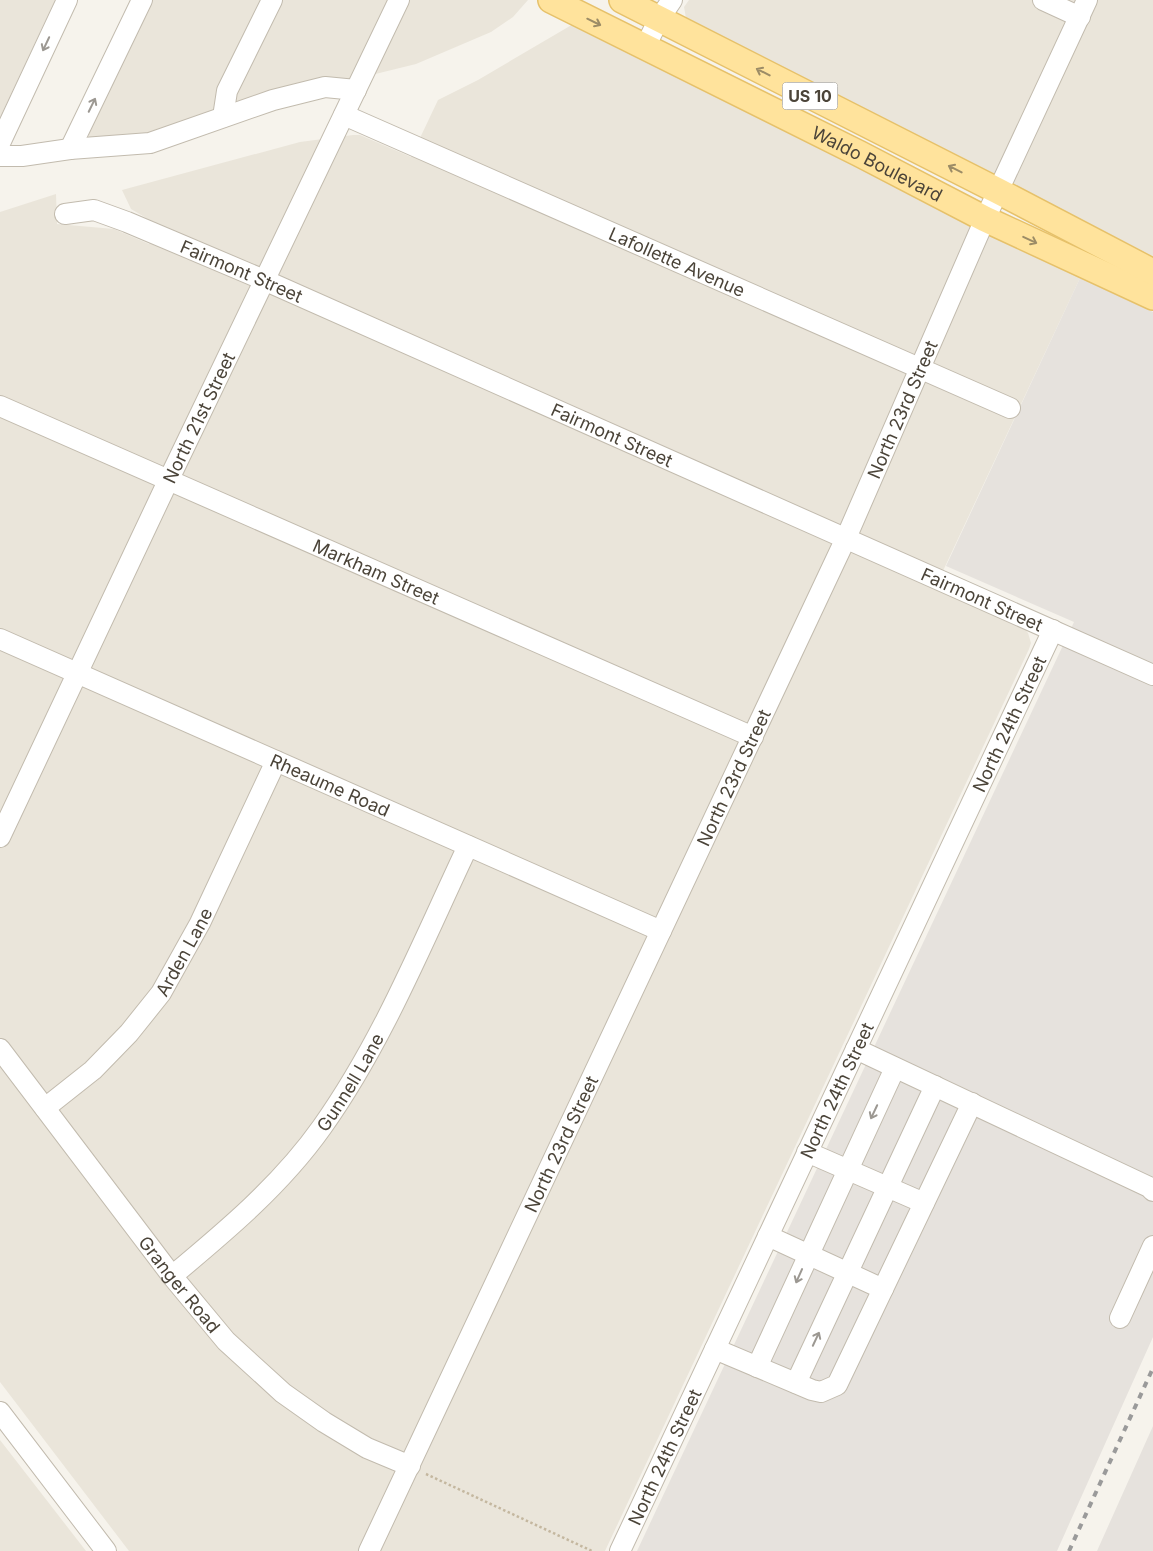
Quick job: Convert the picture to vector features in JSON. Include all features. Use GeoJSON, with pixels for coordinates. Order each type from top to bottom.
{"type":"FeatureCollection","features":[{"type":"Feature","properties":{"kind":"main road","name":"Waldo Boulevard"},"geometry":{"type":"LineString","coordinates":[[551,0],[985,219],[1153,297]]}},
{"type":"Feature","properties":{"kind":"main road","name":"Waldo Boulevard"},"geometry":{"type":"LineString","coordinates":[[622,0],[665,10],[998,191],[1153,272]]}},
{"type":"Feature","properties":{"kind":"street"},"geometry":{"type":"LineString","coordinates":[[0,143],[67,0]]}},
{"type":"Feature","properties":{"kind":"street"},"geometry":{"type":"LineString","coordinates":[[70,149],[142,0]]}},
{"type":"Feature","properties":{"kind":"street"},"geometry":{"type":"LineString","coordinates":[[223,117],[227,91],[272,0]]}},
{"type":"Feature","properties":{"kind":"street","name":"North 21st Street"},"geometry":{"type":"LineString","coordinates":[[0,836],[399,0]]}},
{"type":"Feature","properties":{"kind":"street"},"geometry":{"type":"LineString","coordinates":[[1043,0],[1084,8]]}},
{"type":"Feature","properties":{"kind":"street","name":"North 23rd Street"},"geometry":{"type":"LineString","coordinates":[[369,1551],[418,1470],[661,931],[846,538],[985,219],[1084,8]]}},
{"type":"Feature","properties":{"kind":"street"},"geometry":{"type":"LineString","coordinates":[[645,47],[665,10]]}},
{"type":"Feature","properties":{"kind":"street"},"geometry":{"type":"LineString","coordinates":[[0,156],[22,156],[70,149],[150,143],[273,100],[325,87],[356,90]]}},
{"type":"Feature","properties":{"kind":"street","name":"Lafollette Avenue"},"geometry":{"type":"LineString","coordinates":[[344,115],[1010,408]]}},
{"type":"Feature","properties":{"kind":"street","name":"Fairmont Street"},"geometry":{"type":"LineString","coordinates":[[65,214],[94,210],[264,280],[1153,675]]}},
{"type":"Feature","properties":{"kind":"street","name":"Markham Street"},"geometry":{"type":"LineString","coordinates":[[0,406],[752,737]]}},
{"type":"Feature","properties":{"kind":"street","name":"North 24th Street"},"geometry":{"type":"LineString","coordinates":[[620,1551],[1052,630]]}},
{"type":"Feature","properties":{"kind":"street","name":"Rheaume Road"},"geometry":{"type":"LineString","coordinates":[[0,639],[661,931]]}},
{"type":"Feature","properties":{"kind":"street","name":"Arden Lane"},"geometry":{"type":"LineString","coordinates":[[45,1108],[93,1070],[129,1033],[161,992],[200,923],[276,761]]}},
{"type":"Feature","properties":{"kind":"street","name":"Gunnell Lane"},"geometry":{"type":"LineString","coordinates":[[172,1276],[258,1201],[290,1167],[321,1129],[352,1082],[380,1034],[468,846]]}},
{"type":"Feature","properties":{"kind":"street","name":"Granger Road"},"geometry":{"type":"LineString","coordinates":[[0,1049],[172,1276],[226,1341],[283,1393],[324,1422],[367,1448],[418,1470]]}},
{"type":"Feature","properties":{"kind":"street"},"geometry":{"type":"LineString","coordinates":[[856,1049],[1153,1190]]}},
{"type":"Feature","properties":{"kind":"street"},"geometry":{"type":"LineString","coordinates":[[757,1367],[895,1068]]}},
{"type":"Feature","properties":{"kind":"street"},"geometry":{"type":"LineString","coordinates":[[796,1383],[935,1086]]}},
{"type":"Feature","properties":{"kind":"street"},"geometry":{"type":"LineString","coordinates":[[715,1349],[821,1392],[837,1385],[972,1103]]}},
{"type":"Feature","properties":{"kind":"street"},"geometry":{"type":"LineString","coordinates":[[808,1152],[924,1203]]}},
{"type":"Feature","properties":{"kind":"street"},"geometry":{"type":"LineString","coordinates":[[768,1236],[883,1289]]}},
{"type":"Feature","properties":{"kind":"street"},"geometry":{"type":"LineString","coordinates":[[1120,1318],[1153,1246]]}},
{"type":"Feature","properties":{"kind":"street"},"geometry":{"type":"LineString","coordinates":[[0,1412],[106,1551]]}},
{"type":"Feature","properties":{"kind":"path"},"geometry":{"type":"LineString","coordinates":[[418,1470],[592,1551]]}},
{"type":"Feature","properties":{"kind":"shaded area"},"geometry":{"type":"Polygon","coordinates":[[[0,0],[55,0],[0,117],[0,0]]]}},
{"type":"Feature","properties":{"kind":"shaded area"},"geometry":{"type":"Polygon","coordinates":[[[152,0],[528,0],[513,17],[491,32],[416,64],[347,81],[171,132],[89,138],[89,133],[152,0]]]}},
{"type":"Feature","properties":{"kind":"shaded area"},"geometry":{"type":"Polygon","coordinates":[[[689,0],[1153,0],[1153,256],[689,22],[686,18],[684,7],[689,0]]]}},
{"type":"Feature","properties":{"kind":"shaded area"},"geometry":{"type":"Polygon","coordinates":[[[575,23],[1080,278],[935,588],[1023,627],[1028,633],[1031,643],[605,1551],[129,1551],[0,1382],[0,212],[56,194],[57,224],[114,229],[149,244],[158,225],[131,209],[122,190],[300,142],[353,135],[360,135],[411,157],[438,100],[478,80],[575,23]]]}},
{"type":"Feature","properties":{"kind":"shaded area"},"geometry":{"type":"Polygon","coordinates":[[[1080,278],[1153,312],[1153,1337],[1057,1551],[637,1551],[1074,622],[946,566],[1080,278]]]}},
{"type":"Feature","properties":{"kind":"shaded area"},"geometry":{"type":"Polygon","coordinates":[[[1153,1426],[1153,1551],[1097,1551],[1153,1426]]]}},
{"type":"Feature","properties":{"kind":"shaded area"},"geometry":{"type":"Polygon","coordinates":[[[0,1440],[86,1551],[0,1551],[0,1440]]]}},
{"type":"Feature","properties":{"kind":"railway"},"geometry":{"type":"LineString","coordinates":[[1069,1551],[1153,1368]]}}]}
